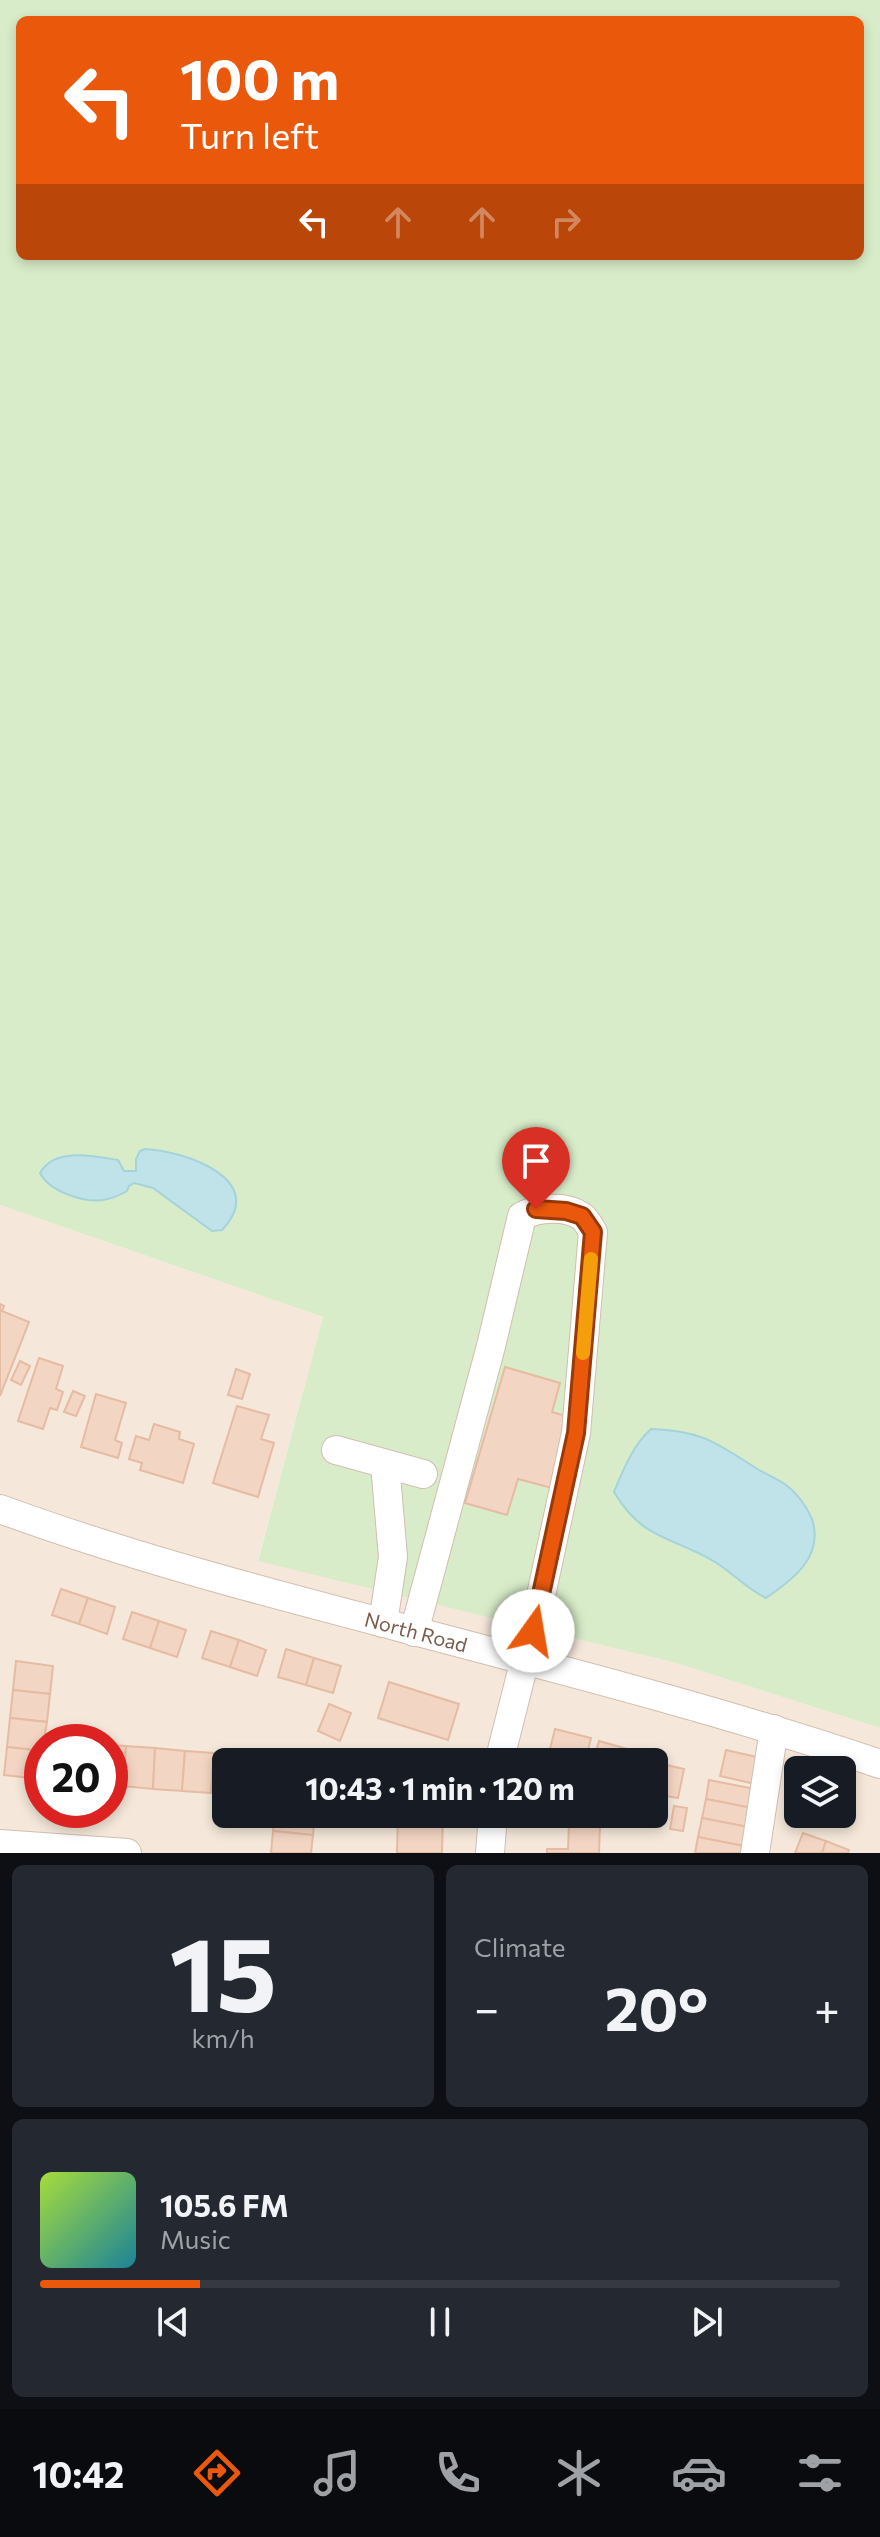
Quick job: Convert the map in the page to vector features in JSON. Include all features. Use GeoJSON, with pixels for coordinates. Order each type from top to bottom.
{"type":"FeatureCollection","features":[{"type":"Feature","properties":{"kind":"street"},"geometry":{"type":"LineString","coordinates":[[414,1632],[491,1346],[522,1216],[536,1209],[566,1211],[582,1216],[593,1232],[576,1433],[526,1662],[503,1748]]}},
{"type":"Feature","properties":{"kind":"street"},"geometry":{"type":"LineString","coordinates":[[336,1450],[423,1474]]}},
{"type":"Feature","properties":{"kind":"street"},"geometry":{"type":"LineString","coordinates":[[383,1623],[393,1557],[385,1464]]}},
{"type":"Feature","properties":{"kind":"street","name":"North Road"},"geometry":{"type":"LineString","coordinates":[[2,1518],[196,1574],[774,1729],[880,1764]]}},
{"type":"Feature","properties":{"kind":"street"},"geometry":{"type":"LineString","coordinates":[[755,1853],[774,1729]]}},
{"type":"Feature","properties":{"kind":"street"},"geometry":{"type":"LineString","coordinates":[[490,1853],[492,1828]]}},
{"type":"Feature","properties":{"kind":"street"},"geometry":{"type":"LineString","coordinates":[[0,1844],[127,1853]]}},
{"type":"Feature","properties":{"kind":"shaded area"},"geometry":{"type":"Polygon","coordinates":[[[0,1205],[323,1317],[258,1560],[676,1663],[880,1728],[880,1853],[0,1853],[0,1205]]]}},
{"type":"Feature","properties":{"kind":"green space"},"geometry":{"type":"Polygon","coordinates":[[[0,0],[880,0],[880,1728],[676,1663],[258,1561],[323,1317],[0,1205],[0,0]]]}},
{"type":"Feature","properties":{"kind":"water"},"geometry":{"type":"Polygon","coordinates":[[[145,1149],[199,1162],[229,1182],[236,1196],[234,1212],[222,1230],[212,1231],[153,1188],[134,1183],[127,1191],[112,1198],[86,1200],[59,1190],[40,1173],[55,1159],[75,1155],[118,1160],[124,1171],[136,1171],[136,1159],[145,1149]]]}},
{"type":"Feature","properties":{"kind":"water"},"geometry":{"type":"Polygon","coordinates":[[[651,1429],[684,1432],[709,1440],[794,1492],[810,1514],[815,1532],[810,1555],[787,1583],[766,1598],[715,1562],[647,1529],[625,1508],[614,1492],[634,1450],[651,1429]]]}},
{"type":"Feature","properties":{"kind":"building"},"geometry":{"type":"Polygon","coordinates":[[[0,1304],[4,1306],[2,1311],[29,1322],[0,1396],[0,1304]]]}},
{"type":"Feature","properties":{"kind":"building"},"geometry":{"type":"Polygon","coordinates":[[[39,1358],[63,1366],[56,1389],[63,1392],[57,1410],[50,1408],[43,1429],[18,1421],[39,1358]]]}},
{"type":"Feature","properties":{"kind":"building"},"geometry":{"type":"Polygon","coordinates":[[[20,1361],[30,1366],[21,1385],[11,1380],[20,1361]]]}},
{"type":"Feature","properties":{"kind":"building"},"geometry":{"type":"Polygon","coordinates":[[[505,1367],[560,1383],[552,1412],[572,1418],[552,1488],[518,1479],[507,1515],[465,1503],[505,1367]]]}},
{"type":"Feature","properties":{"kind":"building"},"geometry":{"type":"Polygon","coordinates":[[[236,1369],[250,1374],[242,1399],[228,1395],[236,1369]]]}},
{"type":"Feature","properties":{"kind":"building"},"geometry":{"type":"Polygon","coordinates":[[[73,1391],[85,1396],[76,1416],[64,1412],[73,1391]]]}},
{"type":"Feature","properties":{"kind":"building"},"geometry":{"type":"Polygon","coordinates":[[[96,1394],[126,1403],[115,1440],[122,1443],[118,1458],[81,1447],[96,1394]]]}},
{"type":"Feature","properties":{"kind":"building"},"geometry":{"type":"Polygon","coordinates":[[[237,1406],[269,1415],[261,1439],[274,1443],[258,1497],[213,1483],[237,1406]]]}},
{"type":"Feature","properties":{"kind":"building"},"geometry":{"type":"Polygon","coordinates":[[[154,1424],[180,1432],[179,1439],[194,1444],[183,1483],[140,1470],[142,1463],[129,1459],[136,1436],[149,1440],[154,1424]]]}},
{"type":"Feature","properties":{"kind":"building"},"geometry":{"type":"Polygon","coordinates":[[[61,1589],[88,1598],[79,1624],[52,1615],[61,1589]]]}},
{"type":"Feature","properties":{"kind":"building"},"geometry":{"type":"Polygon","coordinates":[[[88,1598],[115,1607],[107,1634],[79,1624],[88,1598]]]}},
{"type":"Feature","properties":{"kind":"building"},"geometry":{"type":"Polygon","coordinates":[[[132,1612],[159,1621],[150,1648],[123,1639],[132,1612]]]}},
{"type":"Feature","properties":{"kind":"building"},"geometry":{"type":"Polygon","coordinates":[[[159,1621],[186,1630],[177,1657],[150,1648],[159,1621]]]}},
{"type":"Feature","properties":{"kind":"building"},"geometry":{"type":"Polygon","coordinates":[[[211,1631],[239,1640],[230,1667],[202,1658],[211,1631]]]}},
{"type":"Feature","properties":{"kind":"building"},"geometry":{"type":"Polygon","coordinates":[[[239,1640],[266,1650],[257,1676],[230,1667],[239,1640]]]}},
{"type":"Feature","properties":{"kind":"building"},"geometry":{"type":"Polygon","coordinates":[[[286,1649],[314,1658],[306,1685],[278,1677],[286,1649]]]}},
{"type":"Feature","properties":{"kind":"building"},"geometry":{"type":"Polygon","coordinates":[[[314,1658],[341,1666],[333,1693],[306,1685],[314,1658]]]}},
{"type":"Feature","properties":{"kind":"building"},"geometry":{"type":"Polygon","coordinates":[[[16,1661],[53,1666],[50,1694],[13,1690],[16,1661]]]}},
{"type":"Feature","properties":{"kind":"building"},"geometry":{"type":"Polygon","coordinates":[[[389,1682],[459,1704],[448,1740],[378,1718],[389,1682]]]}},
{"type":"Feature","properties":{"kind":"building"},"geometry":{"type":"Polygon","coordinates":[[[13,1690],[50,1694],[47,1722],[10,1718],[13,1690]]]}},
{"type":"Feature","properties":{"kind":"building"},"geometry":{"type":"Polygon","coordinates":[[[329,1704],[351,1713],[340,1741],[318,1731],[329,1704]]]}},
{"type":"Feature","properties":{"kind":"building"},"geometry":{"type":"Polygon","coordinates":[[[10,1718],[47,1722],[24,1724],[24,1749],[7,1747],[10,1718]]]}},
{"type":"Feature","properties":{"kind":"building"},"geometry":{"type":"Polygon","coordinates":[[[555,1729],[591,1738],[588,1748],[550,1748],[555,1729]]]}},
{"type":"Feature","properties":{"kind":"building"},"geometry":{"type":"Polygon","coordinates":[[[599,1741],[624,1748],[597,1748],[599,1741]]]}},
{"type":"Feature","properties":{"kind":"building"},"geometry":{"type":"Polygon","coordinates":[[[128,1746],[155,1748],[153,1789],[128,1786],[128,1746]]]}},
{"type":"Feature","properties":{"kind":"building"},"geometry":{"type":"Polygon","coordinates":[[[7,1747],[24,1749],[24,1777],[4,1775],[7,1747]]]}},
{"type":"Feature","properties":{"kind":"building"},"geometry":{"type":"Polygon","coordinates":[[[155,1748],[185,1751],[182,1791],[153,1789],[155,1748]]]}},
{"type":"Feature","properties":{"kind":"building"},"geometry":{"type":"Polygon","coordinates":[[[726,1750],[761,1758],[755,1784],[720,1776],[726,1750]]]}},
{"type":"Feature","properties":{"kind":"building"},"geometry":{"type":"Polygon","coordinates":[[[185,1751],[212,1753],[211,1793],[182,1791],[185,1751]]]}},
{"type":"Feature","properties":{"kind":"building"},"geometry":{"type":"Polygon","coordinates":[[[668,1765],[684,1769],[678,1798],[668,1796],[668,1765]]]}},
{"type":"Feature","properties":{"kind":"building"},"geometry":{"type":"Polygon","coordinates":[[[709,1780],[755,1789],[752,1808],[706,1799],[709,1780]]]}},
{"type":"Feature","properties":{"kind":"building"},"geometry":{"type":"Polygon","coordinates":[[[706,1799],[752,1808],[748,1827],[702,1818],[706,1799]]]}},
{"type":"Feature","properties":{"kind":"building"},"geometry":{"type":"Polygon","coordinates":[[[674,1806],[687,1808],[683,1831],[670,1829],[674,1806]]]}},
{"type":"Feature","properties":{"kind":"building"},"geometry":{"type":"Polygon","coordinates":[[[702,1818],[748,1827],[744,1846],[698,1837],[702,1818]]]}},
{"type":"Feature","properties":{"kind":"building"},"geometry":{"type":"Polygon","coordinates":[[[273,1828],[314,1828],[313,1835],[273,1831],[273,1828]]]}},
{"type":"Feature","properties":{"kind":"building"},"geometry":{"type":"Polygon","coordinates":[[[398,1828],[443,1828],[442,1853],[397,1853],[398,1828]]]}},
{"type":"Feature","properties":{"kind":"building"},"geometry":{"type":"Polygon","coordinates":[[[569,1828],[600,1828],[599,1853],[547,1853],[547,1849],[568,1849],[569,1828]]]}},
{"type":"Feature","properties":{"kind":"building"},"geometry":{"type":"Polygon","coordinates":[[[273,1831],[313,1835],[311,1853],[271,1853],[273,1831]]]}},
{"type":"Feature","properties":{"kind":"building"},"geometry":{"type":"Polygon","coordinates":[[[803,1833],[826,1841],[822,1853],[795,1853],[803,1833]]]}},
{"type":"Feature","properties":{"kind":"building"},"geometry":{"type":"Polygon","coordinates":[[[698,1837],[744,1846],[743,1853],[695,1853],[698,1837]]]}},
{"type":"Feature","properties":{"kind":"building"},"geometry":{"type":"Polygon","coordinates":[[[826,1841],[849,1850],[848,1853],[822,1853],[826,1841]]]}},
{"type":"Feature","properties":{"kind":"slow traffic"},"geometry":{"type":"LineString","coordinates":[[583,1353],[591,1259]]}},
{"type":"Feature","properties":{"kind":"route"},"geometry":{"type":"LineString","coordinates":[[533,1631],[576,1433],[593,1232],[582,1216],[566,1211],[536,1209]]}}]}
